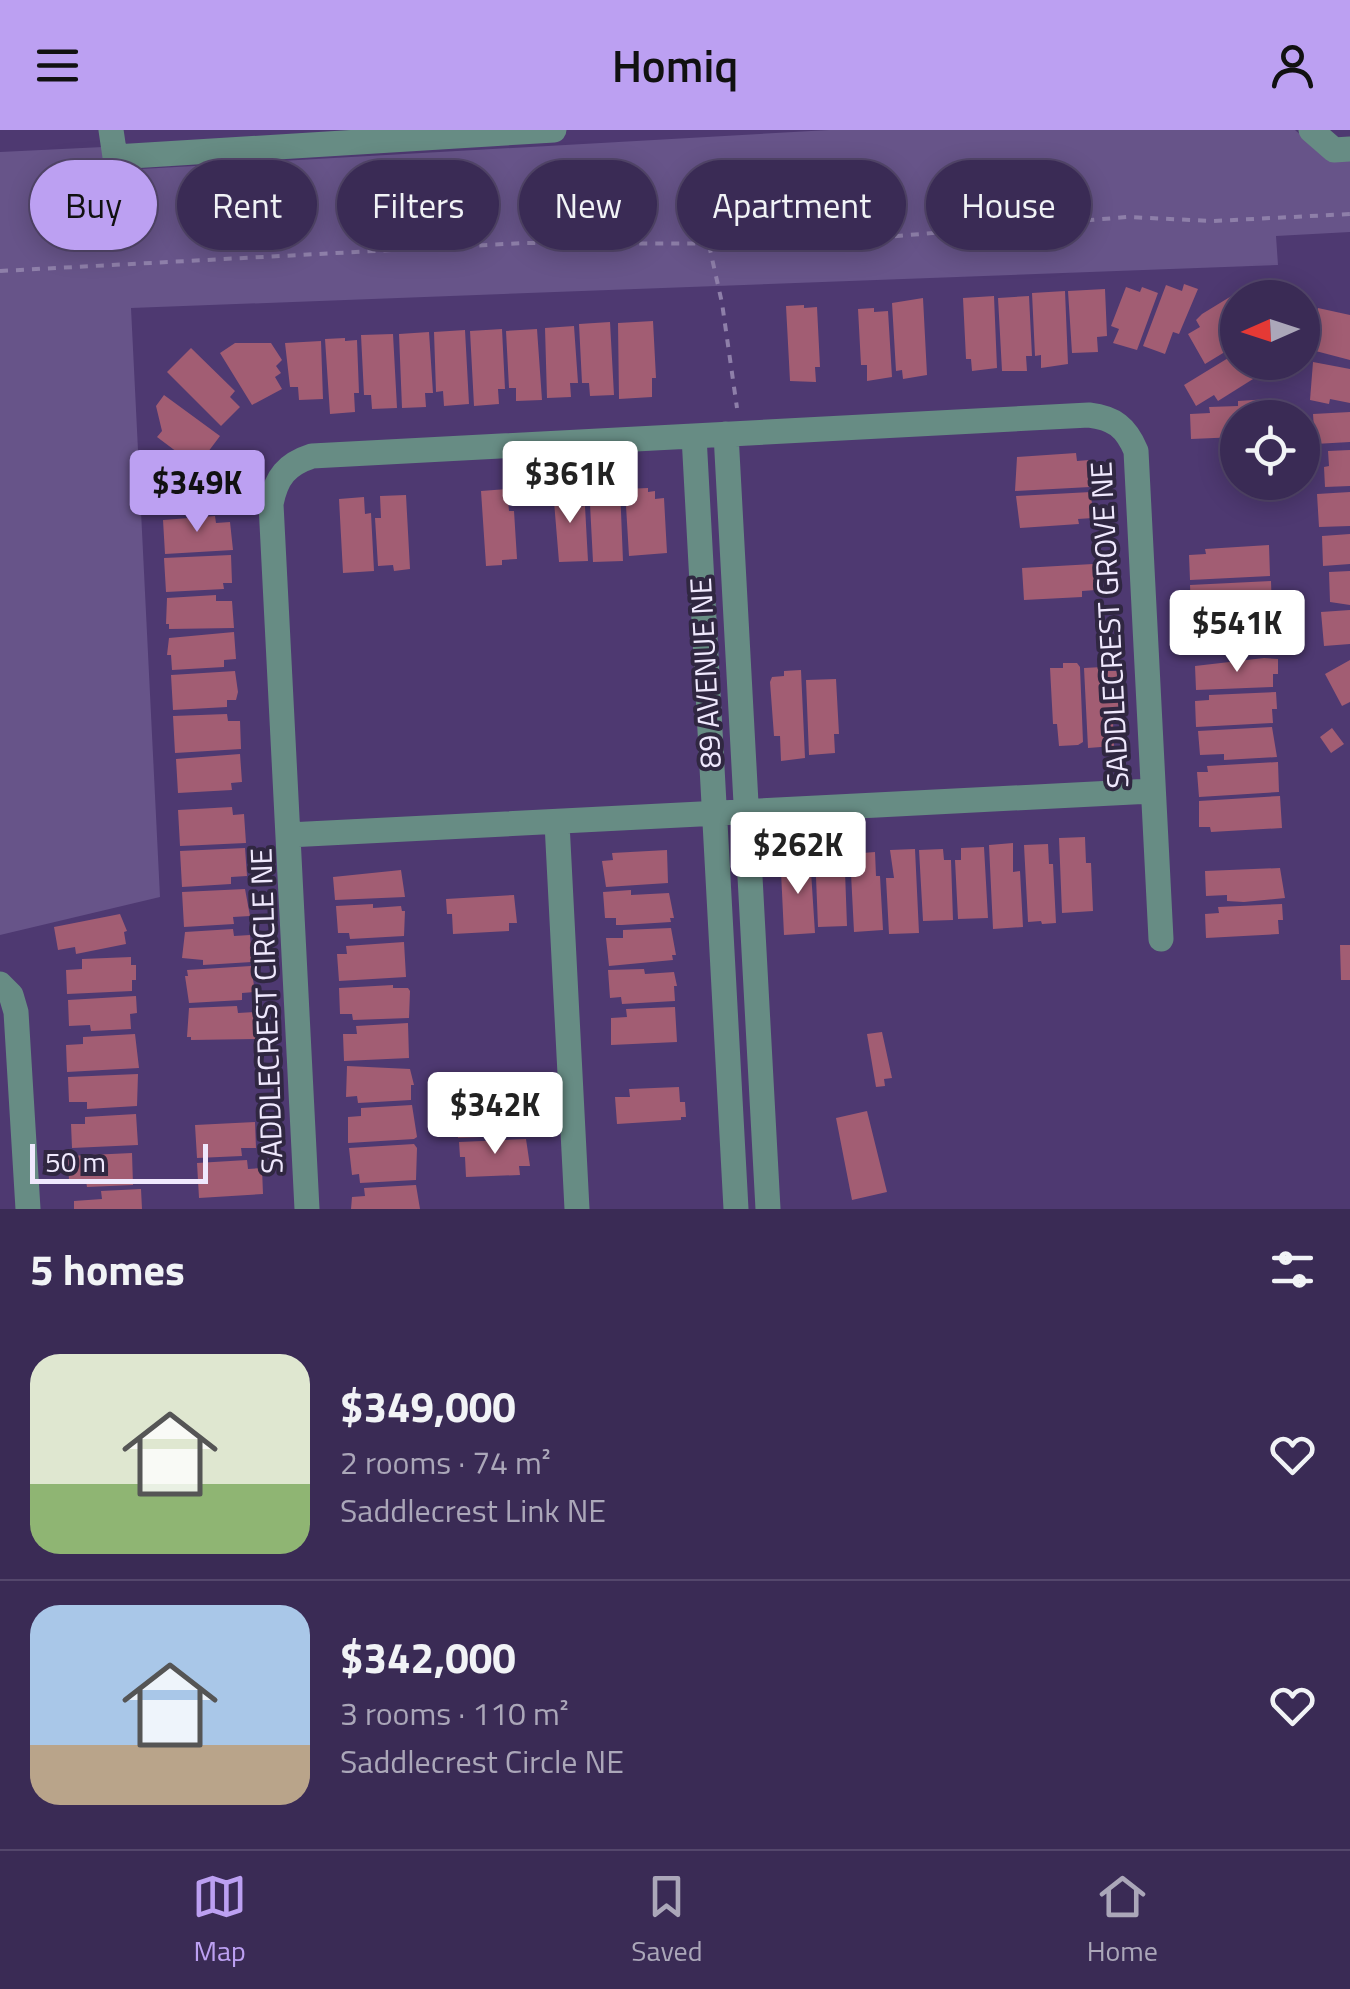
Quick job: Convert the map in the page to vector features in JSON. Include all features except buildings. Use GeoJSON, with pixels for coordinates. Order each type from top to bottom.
{"type":"FeatureCollection","features":[{"type":"Feature","properties":{"kind":"street"},"geometry":{"type":"LineString","coordinates":[[111,130],[114,157],[554,130]]}},
{"type":"Feature","properties":{"kind":"street"},"geometry":{"type":"LineString","coordinates":[[1311,130],[1334,150],[1350,149]]}},
{"type":"Feature","properties":{"kind":"street","name":"SADDLECREST GROVE NE"},"geometry":{"type":"LineString","coordinates":[[288,835],[271,504],[284,470],[295,461],[312,456],[1089,414],[1120,424],[1136,451],[1161,938]]}},
{"type":"Feature","properties":{"kind":"street","name":"89 AVENUE NE"},"geometry":{"type":"LineString","coordinates":[[718,434],[746,811],[768,1209]]}},
{"type":"Feature","properties":{"kind":"street","name":"89 AVENUE NE"},"geometry":{"type":"LineString","coordinates":[[718,434],[715,812],[736,1209]]}},
{"type":"Feature","properties":{"kind":"street","name":"SADDLECREST CIRCLE NE"},"geometry":{"type":"LineString","coordinates":[[307,1209],[288,835],[1152,791]]}},
{"type":"Feature","properties":{"kind":"street"},"geometry":{"type":"LineString","coordinates":[[557,823],[577,1209]]}},
{"type":"Feature","properties":{"kind":"street"},"geometry":{"type":"LineString","coordinates":[[0,984],[11,995],[16,1012],[28,1209]]}},
{"type":"Feature","properties":{"kind":"path"},"geometry":{"type":"LineString","coordinates":[[906,236],[1127,217],[1214,220],[1350,214]]}},
{"type":"Feature","properties":{"kind":"path"},"geometry":{"type":"LineString","coordinates":[[0,271],[524,244],[677,245]]}},
{"type":"Feature","properties":{"kind":"path"},"geometry":{"type":"LineString","coordinates":[[709,250],[722,303],[718,434]]}},
{"type":"Feature","properties":{"kind":"shaded area"},"geometry":{"type":"Polygon","coordinates":[[[829,130],[1295,130],[1330,161],[1350,160],[1350,232],[1276,236],[1278,265],[131,308],[160,897],[0,935],[0,152],[103,147],[104,160],[30,160],[30,250],[157,250],[157,168],[177,167],[177,250],[317,250],[317,160],[299,160],[829,130]]]}}]}
